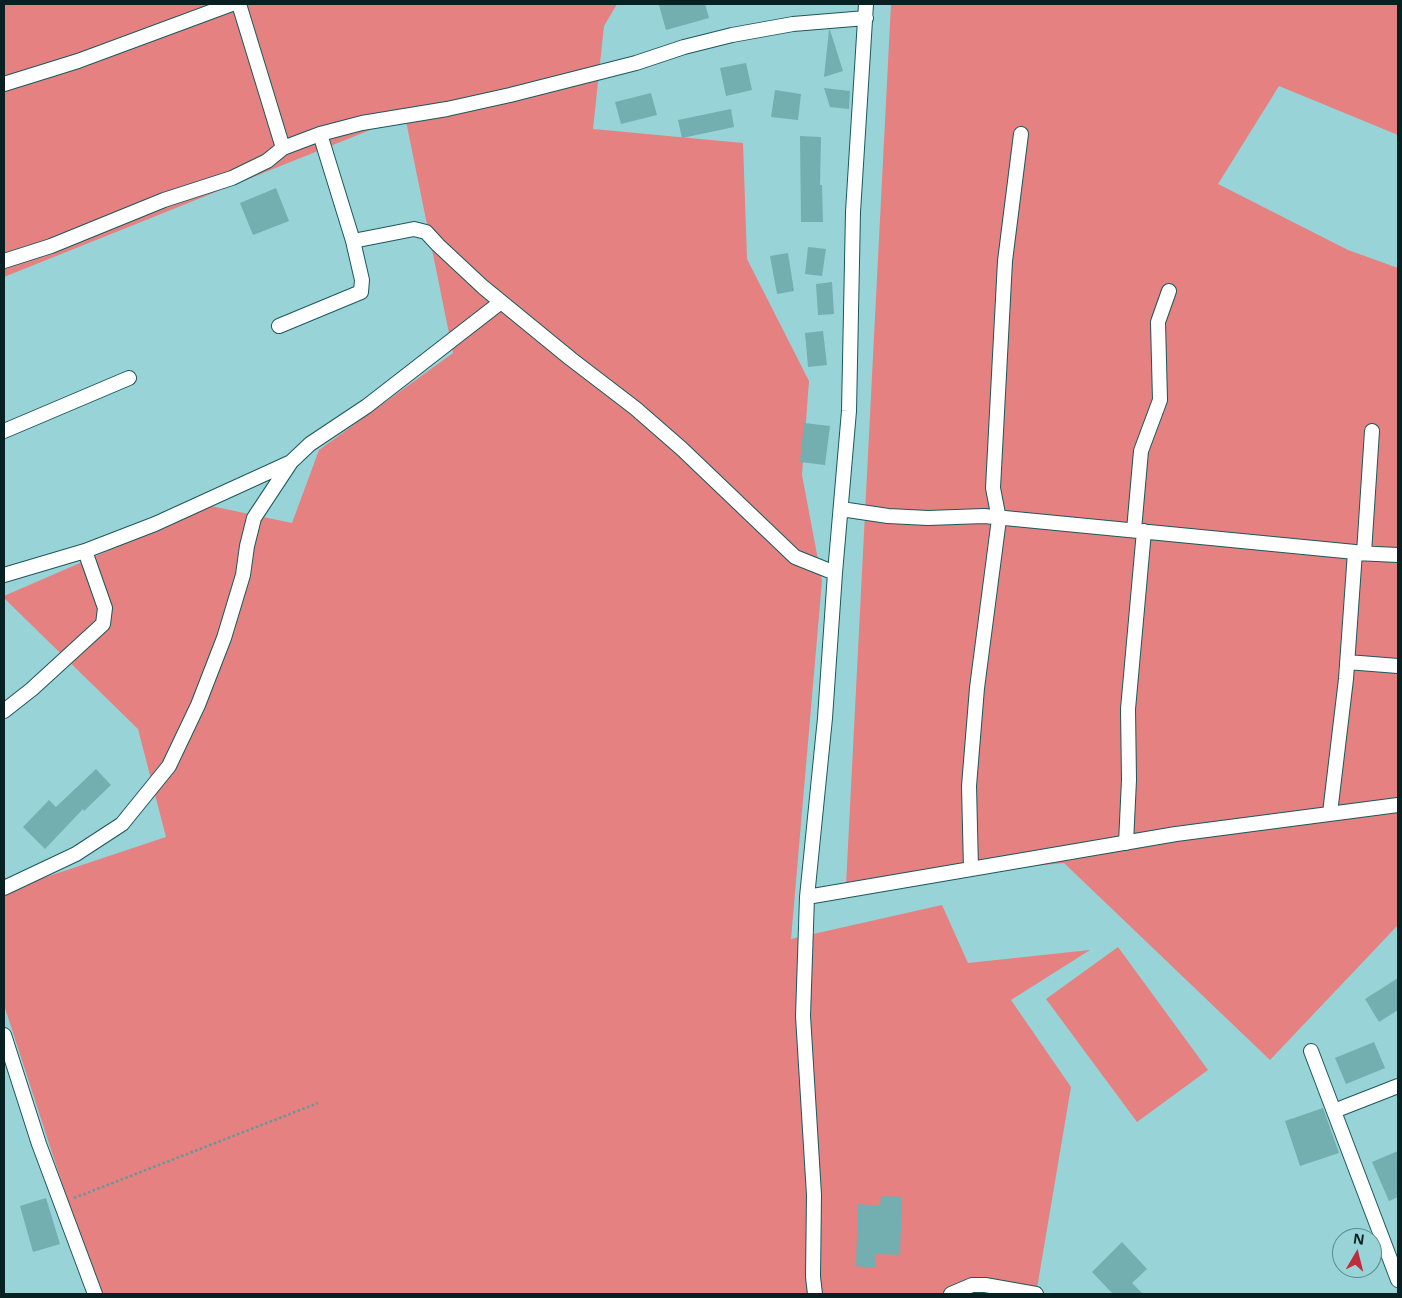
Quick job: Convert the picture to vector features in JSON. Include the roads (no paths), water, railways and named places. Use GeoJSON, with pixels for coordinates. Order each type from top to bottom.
{"type":"FeatureCollection","features":[{"type":"Feature","properties":{"kind":"street"},"geometry":{"type":"LineString","coordinates":[[4,84],[78,61],[232,4]]}},
{"type":"Feature","properties":{"kind":"street"},"geometry":{"type":"LineString","coordinates":[[240,4],[283,148]]}},
{"type":"Feature","properties":{"kind":"street"},"geometry":{"type":"LineString","coordinates":[[815,1294],[813,1277],[814,1196],[803,1016],[807,897],[826,718],[835,573],[849,411],[853,212],[866,4]]}},
{"type":"Feature","properties":{"kind":"street"},"geometry":{"type":"LineString","coordinates":[[4,261],[51,246],[164,200],[232,178],[267,161],[283,148],[320,134],[362,123],[447,109],[510,95],[636,63],[684,47],[732,35],[793,24],[866,18]]}},
{"type":"Feature","properties":{"kind":"street"},"geometry":{"type":"LineString","coordinates":[[280,326],[361,292],[362,280],[353,241],[320,134]]}},
{"type":"Feature","properties":{"kind":"street"},"geometry":{"type":"LineString","coordinates":[[971,869],[970,786],[972,747],[977,688],[999,518],[993,488],[1005,261],[1021,134]]}},
{"type":"Feature","properties":{"kind":"street"},"geometry":{"type":"LineString","coordinates":[[353,241],[414,229],[426,232],[457,263],[501,302],[570,359],[634,408],[682,449],[795,557],[835,573]]}},
{"type":"Feature","properties":{"kind":"street"},"geometry":{"type":"LineString","coordinates":[[1126,842],[1129,780],[1128,709],[1139,531],[1141,451],[1160,400],[1158,322],[1169,291]]}},
{"type":"Feature","properties":{"kind":"street"},"geometry":{"type":"LineString","coordinates":[[4,888],[76,854],[122,824],[169,766],[198,705],[224,638],[243,575],[247,546],[254,518],[291,462],[310,444],[367,406],[501,302]]}},
{"type":"Feature","properties":{"kind":"street"},"geometry":{"type":"LineString","coordinates":[[4,431],[129,378]]}},
{"type":"Feature","properties":{"kind":"street"},"geometry":{"type":"LineString","coordinates":[[1330,813],[1372,431]]}},
{"type":"Feature","properties":{"kind":"street"},"geometry":{"type":"LineString","coordinates":[[4,576],[85,551],[155,524],[291,462]]}},
{"type":"Feature","properties":{"kind":"street"},"geometry":{"type":"LineString","coordinates":[[841,509],[888,516],[928,518],[984,516],[1360,553],[1398,555]]}},
{"type":"Feature","properties":{"kind":"street"},"geometry":{"type":"LineString","coordinates":[[4,711],[32,689],[102,624],[105,608],[85,551]]}},
{"type":"Feature","properties":{"kind":"street"},"geometry":{"type":"LineString","coordinates":[[1347,662],[1398,666]]}},
{"type":"Feature","properties":{"kind":"street"},"geometry":{"type":"LineString","coordinates":[[807,897],[1126,842],[1398,805]]}},
{"type":"Feature","properties":{"kind":"street"},"geometry":{"type":"LineString","coordinates":[[4,1035],[39,1144],[95,1294]]}},
{"type":"Feature","properties":{"kind":"street"},"geometry":{"type":"LineString","coordinates":[[1311,1051],[1398,1280]]}},
{"type":"Feature","properties":{"kind":"street"},"geometry":{"type":"LineString","coordinates":[[1334,1111],[1398,1086]]}},
{"type":"Feature","properties":{"kind":"street"},"geometry":{"type":"LineString","coordinates":[[951,1294],[972,1285],[985,1285],[1036,1294]]}}]}
